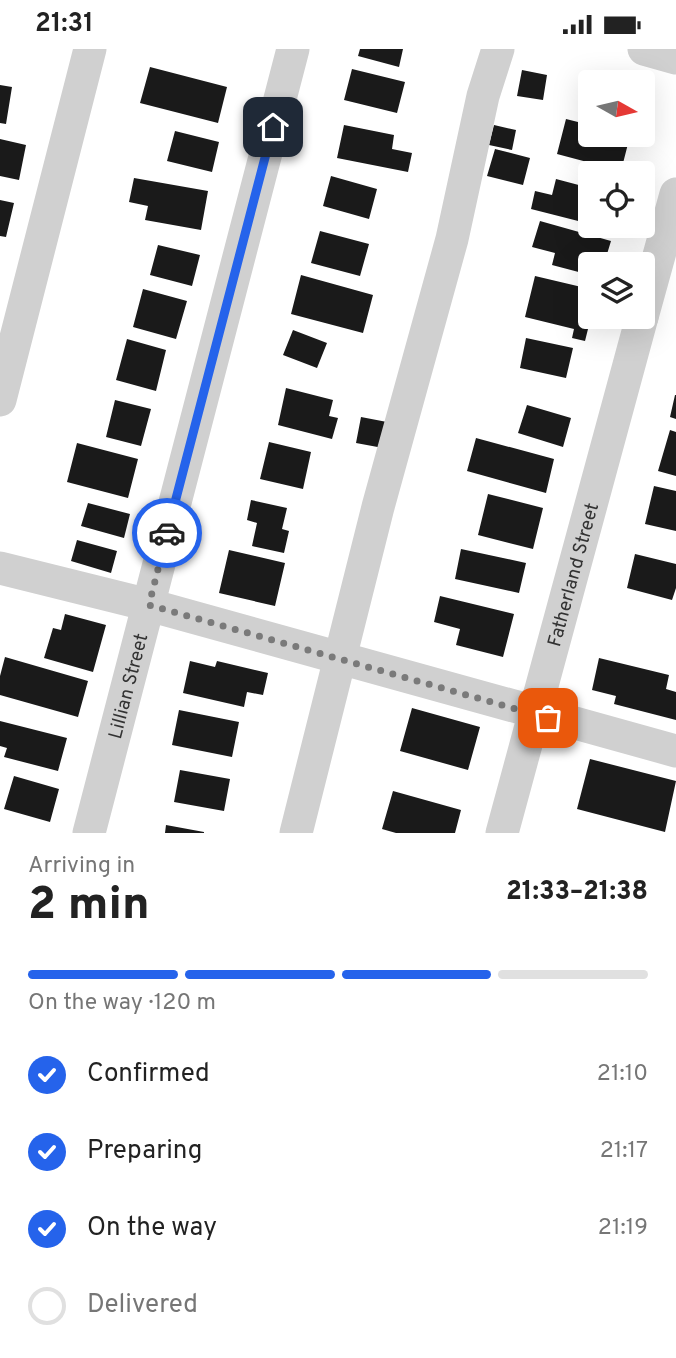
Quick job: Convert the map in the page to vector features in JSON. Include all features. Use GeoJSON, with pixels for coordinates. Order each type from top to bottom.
{"type":"FeatureCollection","features":[{"type":"Feature","properties":{"kind":"street"},"geometry":{"type":"LineString","coordinates":[[0,400],[90,49]]}},
{"type":"Feature","properties":{"kind":"street","name":"Lillian Street"},"geometry":{"type":"LineString","coordinates":[[89,833],[293,49]]}},
{"type":"Feature","properties":{"kind":"street"},"geometry":{"type":"LineString","coordinates":[[296,833],[410,385],[452,239],[484,96],[498,49]]}},
{"type":"Feature","properties":{"kind":"street"},"geometry":{"type":"LineString","coordinates":[[644,49],[676,58]]}},
{"type":"Feature","properties":{"kind":"street","name":"Fatherland Street"},"geometry":{"type":"LineString","coordinates":[[655,270],[676,194]]}},
{"type":"Feature","properties":{"kind":"street","name":"Fatherland Street"},"geometry":{"type":"LineString","coordinates":[[502,833],[639,329]]}},
{"type":"Feature","properties":{"kind":"street"},"geometry":{"type":"LineString","coordinates":[[0,568],[149,605],[533,714],[676,751]]}},
{"type":"Feature","properties":{"kind":"building"},"geometry":{"type":"Polygon","coordinates":[[[360,49],[403,49],[399,67],[358,56],[360,49]]]}},
{"type":"Feature","properties":{"kind":"building"},"geometry":{"type":"Polygon","coordinates":[[[150,67],[227,87],[218,123],[140,103],[150,67]]]}},
{"type":"Feature","properties":{"kind":"building"},"geometry":{"type":"Polygon","coordinates":[[[352,69],[405,82],[397,113],[344,100],[352,69]]]}},
{"type":"Feature","properties":{"kind":"building"},"geometry":{"type":"Polygon","coordinates":[[[522,70],[547,75],[543,100],[517,96],[522,70]]]}},
{"type":"Feature","properties":{"kind":"building"},"geometry":{"type":"Polygon","coordinates":[[[0,85],[12,87],[6,124],[0,123],[0,85]]]}},
{"type":"Feature","properties":{"kind":"building"},"geometry":{"type":"Polygon","coordinates":[[[566,119],[578,122],[578,147],[627,147],[624,161],[583,161],[557,154],[566,119]]]}},
{"type":"Feature","properties":{"kind":"building"},"geometry":{"type":"Polygon","coordinates":[[[344,125],[394,135],[392,149],[412,153],[408,172],[337,158],[344,125]]]}},
{"type":"Feature","properties":{"kind":"building"},"geometry":{"type":"Polygon","coordinates":[[[494,125],[516,130],[512,150],[489,145],[494,125]]]}},
{"type":"Feature","properties":{"kind":"building"},"geometry":{"type":"Polygon","coordinates":[[[175,131],[219,142],[212,172],[167,161],[175,131]]]}},
{"type":"Feature","properties":{"kind":"building"},"geometry":{"type":"Polygon","coordinates":[[[0,139],[26,145],[19,180],[0,176],[0,139]]]}},
{"type":"Feature","properties":{"kind":"building"},"geometry":{"type":"Polygon","coordinates":[[[495,149],[530,158],[523,185],[487,176],[495,149]]]}},
{"type":"Feature","properties":{"kind":"building"},"geometry":{"type":"Polygon","coordinates":[[[331,176],[377,189],[369,219],[323,206],[331,176]]]}},
{"type":"Feature","properties":{"kind":"building"},"geometry":{"type":"Polygon","coordinates":[[[134,178],[208,191],[201,230],[145,220],[148,206],[129,202],[134,178]]]}},
{"type":"Feature","properties":{"kind":"building"},"geometry":{"type":"Polygon","coordinates":[[[556,179],[578,185],[578,221],[531,209],[535,191],[552,195],[556,179]]]}},
{"type":"Feature","properties":{"kind":"building"},"geometry":{"type":"Polygon","coordinates":[[[0,200],[14,203],[6,237],[0,236],[0,200]]]}},
{"type":"Feature","properties":{"kind":"building"},"geometry":{"type":"Polygon","coordinates":[[[540,221],[578,232],[578,238],[611,241],[608,252],[578,252],[578,272],[552,265],[555,253],[532,247],[540,221]]]}},
{"type":"Feature","properties":{"kind":"building"},"geometry":{"type":"Polygon","coordinates":[[[320,231],[369,244],[360,276],[311,263],[320,231]]]}},
{"type":"Feature","properties":{"kind":"building"},"geometry":{"type":"Polygon","coordinates":[[[158,245],[200,255],[192,286],[150,275],[158,245]]]}},
{"type":"Feature","properties":{"kind":"building"},"geometry":{"type":"Polygon","coordinates":[[[301,275],[373,295],[363,333],[291,314],[301,275]]]}},
{"type":"Feature","properties":{"kind":"building"},"geometry":{"type":"Polygon","coordinates":[[[535,276],[578,286],[578,329],[588,329],[585,341],[572,338],[574,329],[525,317],[535,276]]]}},
{"type":"Feature","properties":{"kind":"building"},"geometry":{"type":"Polygon","coordinates":[[[143,289],[187,301],[176,339],[133,327],[143,289]]]}},
{"type":"Feature","properties":{"kind":"building"},"geometry":{"type":"Polygon","coordinates":[[[293,330],[327,343],[317,368],[283,355],[293,330]]]}},
{"type":"Feature","properties":{"kind":"building"},"geometry":{"type":"Polygon","coordinates":[[[526,338],[573,348],[566,378],[520,368],[526,338]]]}},
{"type":"Feature","properties":{"kind":"building"},"geometry":{"type":"Polygon","coordinates":[[[127,339],[166,350],[156,391],[116,380],[127,339]]]}},
{"type":"Feature","properties":{"kind":"building"},"geometry":{"type":"Polygon","coordinates":[[[286,388],[333,400],[329,416],[338,418],[332,439],[278,425],[286,388]]]}},
{"type":"Feature","properties":{"kind":"building"},"geometry":{"type":"Polygon","coordinates":[[[676,395],[676,419],[670,417],[676,395]]]}},
{"type":"Feature","properties":{"kind":"building"},"geometry":{"type":"Polygon","coordinates":[[[115,400],[151,409],[141,446],[106,437],[115,400]]]}},
{"type":"Feature","properties":{"kind":"building"},"geometry":{"type":"Polygon","coordinates":[[[527,405],[571,418],[563,447],[518,433],[527,405]]]}},
{"type":"Feature","properties":{"kind":"building"},"geometry":{"type":"Polygon","coordinates":[[[361,417],[387,422],[383,448],[356,443],[361,417]]]}},
{"type":"Feature","properties":{"kind":"building"},"geometry":{"type":"Polygon","coordinates":[[[670,430],[676,432],[676,476],[658,471],[670,430]]]}},
{"type":"Feature","properties":{"kind":"building"},"geometry":{"type":"Polygon","coordinates":[[[476,438],[554,459],[546,493],[467,471],[476,438]]]}},
{"type":"Feature","properties":{"kind":"building"},"geometry":{"type":"Polygon","coordinates":[[[269,442],[311,452],[303,489],[260,479],[269,442]]]}},
{"type":"Feature","properties":{"kind":"building"},"geometry":{"type":"Polygon","coordinates":[[[77,443],[138,459],[128,498],[67,482],[77,443]]]}},
{"type":"Feature","properties":{"kind":"building"},"geometry":{"type":"Polygon","coordinates":[[[654,486],[676,491],[676,531],[645,524],[654,486]]]}},
{"type":"Feature","properties":{"kind":"building"},"geometry":{"type":"Polygon","coordinates":[[[488,494],[543,508],[533,549],[478,535],[488,494]]]}},
{"type":"Feature","properties":{"kind":"building"},"geometry":{"type":"Polygon","coordinates":[[[251,500],[287,508],[282,529],[289,531],[284,553],[252,546],[257,523],[247,520],[251,500]]]}},
{"type":"Feature","properties":{"kind":"building"},"geometry":{"type":"Polygon","coordinates":[[[88,503],[130,514],[124,538],[81,526],[88,503]]]}},
{"type":"Feature","properties":{"kind":"building"},"geometry":{"type":"Polygon","coordinates":[[[77,540],[117,551],[111,573],[71,561],[77,540]]]}},
{"type":"Feature","properties":{"kind":"building"},"geometry":{"type":"Polygon","coordinates":[[[461,549],[526,563],[519,593],[455,579],[461,549]]]}},
{"type":"Feature","properties":{"kind":"building"},"geometry":{"type":"Polygon","coordinates":[[[229,550],[285,563],[275,606],[219,593],[229,550]]]}},
{"type":"Feature","properties":{"kind":"building"},"geometry":{"type":"Polygon","coordinates":[[[635,554],[676,564],[676,588],[672,600],[627,588],[635,554]]]}},
{"type":"Feature","properties":{"kind":"building"},"geometry":{"type":"Polygon","coordinates":[[[440,596],[514,614],[503,657],[456,645],[460,629],[434,622],[440,596]]]}},
{"type":"Feature","properties":{"kind":"building"},"geometry":{"type":"Polygon","coordinates":[[[65,614],[106,625],[93,672],[44,658],[53,628],[61,630],[65,614]]]}},
{"type":"Feature","properties":{"kind":"building"},"geometry":{"type":"Polygon","coordinates":[[[5,657],[88,681],[78,717],[0,695],[0,676],[5,657]]]}},
{"type":"Feature","properties":{"kind":"building"},"geometry":{"type":"Polygon","coordinates":[[[599,658],[669,675],[666,689],[676,692],[676,720],[614,704],[616,696],[592,690],[599,658]]]}},
{"type":"Feature","properties":{"kind":"building"},"geometry":{"type":"Polygon","coordinates":[[[190,661],[215,667],[217,661],[268,673],[263,695],[247,692],[244,707],[183,693],[190,661]]]}},
{"type":"Feature","properties":{"kind":"building"},"geometry":{"type":"Polygon","coordinates":[[[412,708],[480,727],[468,770],[400,751],[412,708]]]}},
{"type":"Feature","properties":{"kind":"building"},"geometry":{"type":"Polygon","coordinates":[[[179,710],[239,722],[232,757],[172,745],[179,710]]]}},
{"type":"Feature","properties":{"kind":"building"},"geometry":{"type":"Polygon","coordinates":[[[0,721],[67,738],[58,771],[4,757],[7,748],[0,746],[0,721]]]}},
{"type":"Feature","properties":{"kind":"building"},"geometry":{"type":"Polygon","coordinates":[[[590,759],[676,781],[665,832],[577,809],[590,759]]]}},
{"type":"Feature","properties":{"kind":"building"},"geometry":{"type":"Polygon","coordinates":[[[180,770],[230,779],[224,811],[174,802],[180,770]]]}},
{"type":"Feature","properties":{"kind":"building"},"geometry":{"type":"Polygon","coordinates":[[[14,776],[59,789],[50,822],[4,809],[14,776]]]}},
{"type":"Feature","properties":{"kind":"building"},"geometry":{"type":"Polygon","coordinates":[[[393,791],[461,810],[455,833],[396,833],[382,829],[393,791]]]}},
{"type":"Feature","properties":{"kind":"building"},"geometry":{"type":"Polygon","coordinates":[[[166,825],[204,832],[204,833],[165,833],[166,825]]]}},
{"type":"Feature","properties":{"kind":"way so far"},"geometry":{"type":"LineString","coordinates":[[167,533],[149,605],[548,718]]}},
{"type":"Feature","properties":{"kind":"route"},"geometry":{"type":"LineString","coordinates":[[167,533],[273,127]]}}]}
